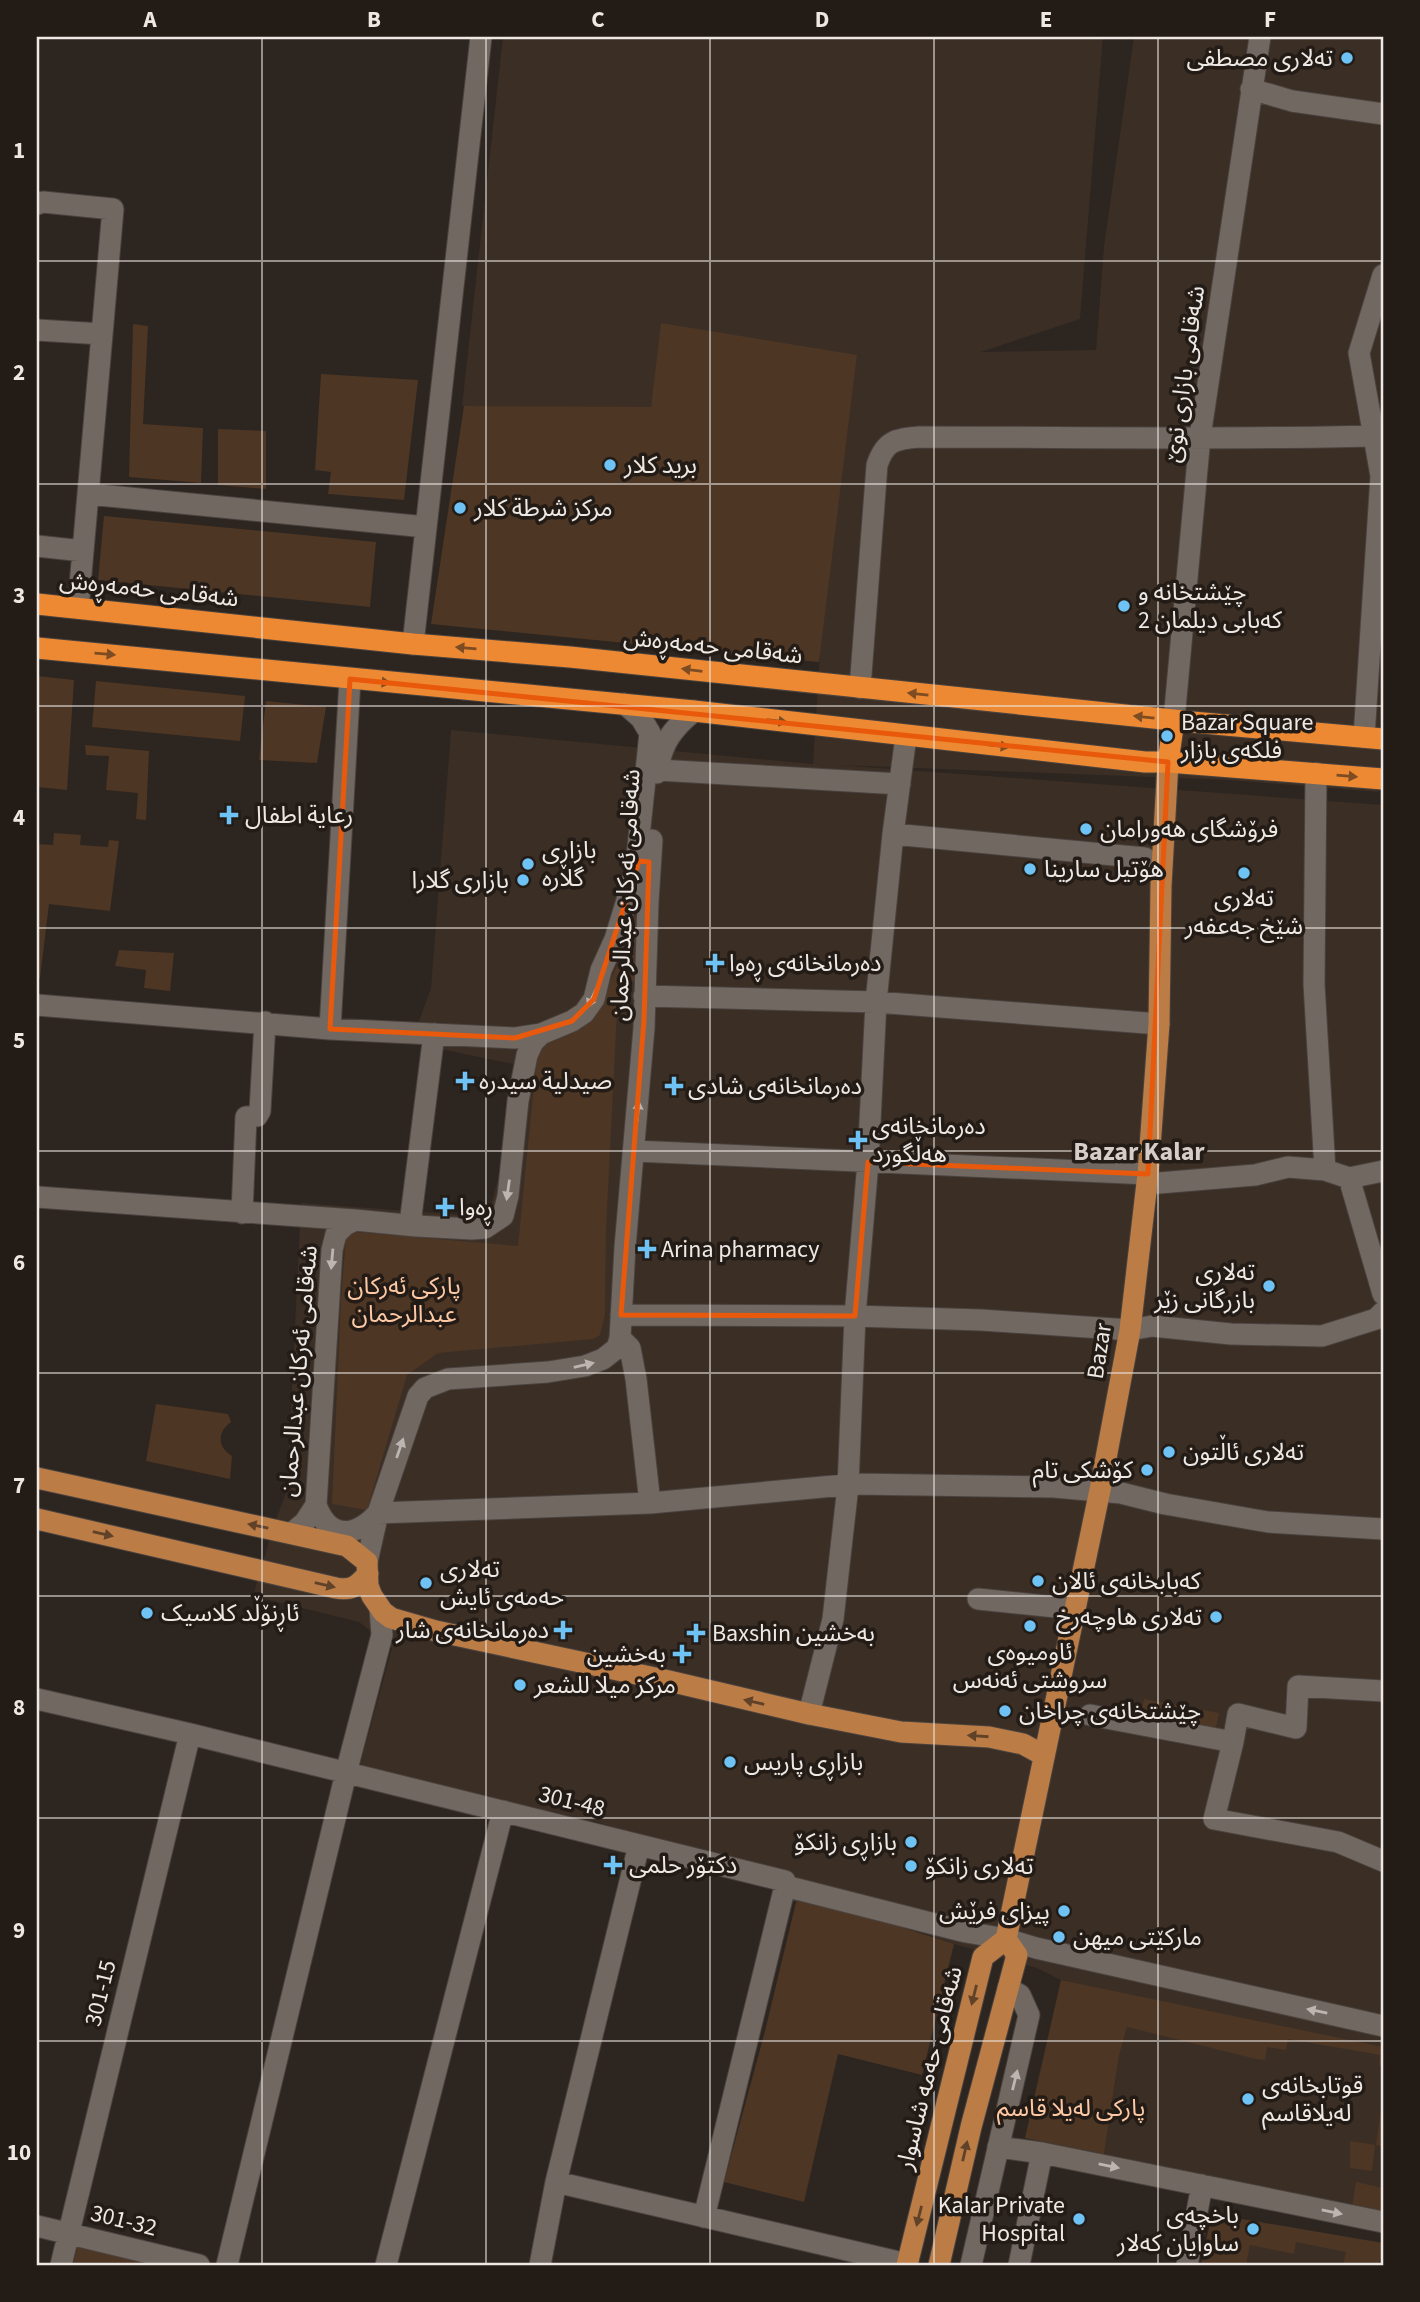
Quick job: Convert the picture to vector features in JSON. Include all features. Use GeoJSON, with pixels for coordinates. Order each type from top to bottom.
{"type":"FeatureCollection","features":[{"type":"Feature","properties":{"kind":"highway","name":"شەقامی حەمەڕەش"},"geometry":{"type":"LineString","coordinates":[[37,604],[414,644],[570,657],[1174,720],[1374,738]]}},
{"type":"Feature","properties":{"kind":"highway"},"geometry":{"type":"LineString","coordinates":[[37,648],[694,711],[1145,762],[1383,779]]}},
{"type":"Feature","properties":{"kind":"highway"},"geometry":{"type":"LineString","coordinates":[[1168,762],[1174,720]]}},
{"type":"Feature","properties":{"kind":"main road","name":"Bazar"},"geometry":{"type":"LineString","coordinates":[[1006,1938],[1100,1490],[1130,1331],[1147,1179],[1159,1024],[1161,886],[1168,762]]}},
{"type":"Feature","properties":{"kind":"main road"},"geometry":{"type":"LineString","coordinates":[[37,1478],[346,1546],[367,1568],[368,1586],[380,1609],[391,1618],[436,1631],[901,1732],[989,1737],[1024,1744],[1043,1755]]}},
{"type":"Feature","properties":{"kind":"main road"},"geometry":{"type":"LineString","coordinates":[[37,1519],[346,1590],[356,1587],[367,1568]]}},
{"type":"Feature","properties":{"kind":"main road"},"geometry":{"type":"LineString","coordinates":[[939,2265],[971,2127],[1017,1955],[1006,1938]]}},
{"type":"Feature","properties":{"kind":"main road","name":"شەقامی حەمە شاسوار"},"geometry":{"type":"LineString","coordinates":[[907,2265],[984,1957],[1006,1938]]}},
{"type":"Feature","properties":{"kind":"street"},"geometry":{"type":"LineString","coordinates":[[414,644],[481,37]]}},
{"type":"Feature","properties":{"kind":"street","name":"شەقامی بازاری نوێ"},"geometry":{"type":"LineString","coordinates":[[1174,720],[1200,436],[1260,37]]}},
{"type":"Feature","properties":{"kind":"street"},"geometry":{"type":"LineString","coordinates":[[1251,89],[1292,101],[1383,114]]}},
{"type":"Feature","properties":{"kind":"street"},"geometry":{"type":"LineString","coordinates":[[37,204],[43,202],[113,209],[78,608]]}},
{"type":"Feature","properties":{"kind":"street"},"geometry":{"type":"LineString","coordinates":[[1374,738],[1381,476],[1359,354],[1383,275]]}},
{"type":"Feature","properties":{"kind":"street"},"geometry":{"type":"LineString","coordinates":[[37,330],[102,334]]}},
{"type":"Feature","properties":{"kind":"street"},"geometry":{"type":"LineString","coordinates":[[860,688],[876,478],[880,455],[886,446],[904,438],[919,437],[1200,436],[1247,439],[1373,436]]}},
{"type":"Feature","properties":{"kind":"street"},"geometry":{"type":"LineString","coordinates":[[88,494],[426,527]]}},
{"type":"Feature","properties":{"kind":"street"},"geometry":{"type":"LineString","coordinates":[[37,546],[83,551]]}},
{"type":"Feature","properties":{"kind":"street"},"geometry":{"type":"LineString","coordinates":[[330,1029],[350,679]]}},
{"type":"Feature","properties":{"kind":"street","name":"شەقامی ئەرکان عبدالرحمان"},"geometry":{"type":"LineString","coordinates":[[37,1005],[330,1029],[515,1038],[541,1034],[572,1021],[584,1013],[594,999],[601,970],[615,939],[626,904],[636,865],[650,733],[641,718],[625,704]]}},
{"type":"Feature","properties":{"kind":"street","name":"شەقامی ئەرکان عبدالرحمان"},"geometry":{"type":"LineString","coordinates":[[620,1338],[644,1020],[648,902],[658,769],[664,744],[680,722],[694,711]]}},
{"type":"Feature","properties":{"kind":"street"},"geometry":{"type":"LineString","coordinates":[[809,1714],[833,1619],[848,1486],[855,1316],[868,1162],[876,1002],[906,736]]}},
{"type":"Feature","properties":{"kind":"street"},"geometry":{"type":"LineString","coordinates":[[658,769],[900,784]]}},
{"type":"Feature","properties":{"kind":"street"},"geometry":{"type":"LineString","coordinates":[[1316,773],[1314,984],[1325,1170]]}},
{"type":"Feature","properties":{"kind":"street"},"geometry":{"type":"LineString","coordinates":[[893,834],[1145,858]]}},
{"type":"Feature","properties":{"kind":"street"},"geometry":{"type":"LineString","coordinates":[[626,904],[648,902]]}},
{"type":"Feature","properties":{"kind":"street"},"geometry":{"type":"LineString","coordinates":[[644,996],[876,1002],[1159,1024]]}},
{"type":"Feature","properties":{"kind":"street"},"geometry":{"type":"LineString","coordinates":[[242,1213],[246,1117],[254,1117],[260,1111],[265,1022]]}},
{"type":"Feature","properties":{"kind":"street"},"geometry":{"type":"LineString","coordinates":[[416,1227],[411,1216],[434,1034]]}},
{"type":"Feature","properties":{"kind":"street"},"geometry":{"type":"LineString","coordinates":[[37,1198],[355,1220],[416,1227],[485,1228],[503,1216],[508,1196],[518,1101],[527,1055],[533,1042],[541,1034]]}},
{"type":"Feature","properties":{"kind":"street"},"geometry":{"type":"LineString","coordinates":[[635,1151],[1147,1179],[1255,1175],[1288,1167],[1325,1170],[1349,1178],[1383,1171]]}},
{"type":"Feature","properties":{"kind":"street"},"geometry":{"type":"LineString","coordinates":[[1349,1178],[1383,1294]]}},
{"type":"Feature","properties":{"kind":"street","name":"شەقامی ئەرکان عبدالرحمان"},"geometry":{"type":"LineString","coordinates":[[292,1533],[305,1522],[316,1505],[332,1250],[337,1234],[345,1225],[355,1220]]}},
{"type":"Feature","properties":{"kind":"street"},"geometry":{"type":"LineString","coordinates":[[621,1315],[855,1316],[981,1320],[1130,1331],[1152,1326],[1231,1334],[1322,1336],[1377,1319],[1383,1312]]}},
{"type":"Feature","properties":{"kind":"street"},"geometry":{"type":"LineString","coordinates":[[367,1568],[378,1513],[418,1396],[425,1388],[448,1379],[548,1372],[585,1366],[603,1359],[617,1349],[620,1338],[630,1348],[636,1379],[650,1503]]}},
{"type":"Feature","properties":{"kind":"street"},"geometry":{"type":"LineString","coordinates":[[316,1505],[321,1518],[340,1531],[352,1532],[371,1521],[378,1513],[650,1503],[848,1486],[1054,1487],[1100,1490],[1268,1521],[1383,1529]]}},
{"type":"Feature","properties":{"kind":"street"},"geometry":{"type":"LineString","coordinates":[[978,1599],[1075,1609]]}},
{"type":"Feature","properties":{"kind":"street"},"geometry":{"type":"LineString","coordinates":[[227,2265],[382,1635],[380,1609]]}},
{"type":"Feature","properties":{"kind":"street"},"geometry":{"type":"LineString","coordinates":[[1383,1691],[1298,1686],[1296,1728],[1238,1714],[1214,1819],[1338,1842],[1383,1861]]}},
{"type":"Feature","properties":{"kind":"street","name":"301-48"},"geometry":{"type":"LineString","coordinates":[[37,1699],[639,1845],[966,1932],[1006,1938],[1036,1948],[1383,2026]]}},
{"type":"Feature","properties":{"kind":"street"},"geometry":{"type":"LineString","coordinates":[[1090,1715],[1233,1742]]}},
{"type":"Feature","properties":{"kind":"street","name":"301-15"},"geometry":{"type":"LineString","coordinates":[[61,2265],[190,1734]]}},
{"type":"Feature","properties":{"kind":"street"},"geometry":{"type":"LineString","coordinates":[[386,2265],[503,1811]]}},
{"type":"Feature","properties":{"kind":"street"},"geometry":{"type":"LineString","coordinates":[[540,2265],[556,2182],[639,1845]]}},
{"type":"Feature","properties":{"kind":"street"},"geometry":{"type":"LineString","coordinates":[[704,2217],[785,1883]]}},
{"type":"Feature","properties":{"kind":"street"},"geometry":{"type":"LineString","coordinates":[[971,2265],[1029,2015],[1020,1995],[1008,1988]]}},
{"type":"Feature","properties":{"kind":"street"},"geometry":{"type":"LineString","coordinates":[[998,2147],[1042,2153],[1383,2222]]}},
{"type":"Feature","properties":{"kind":"street"},"geometry":{"type":"LineString","coordinates":[[1019,2265],[1042,2153]]}},
{"type":"Feature","properties":{"kind":"street"},"geometry":{"type":"LineString","coordinates":[[556,2182],[907,2265]]}},
{"type":"Feature","properties":{"kind":"street"},"geometry":{"type":"LineString","coordinates":[[1186,2265],[1202,2185]]}},
{"type":"Feature","properties":{"kind":"street","name":"301-32"},"geometry":{"type":"LineString","coordinates":[[37,2226],[199,2265]]}},
{"type":"Feature","properties":{"kind":"highlighted area"},"geometry":{"type":"Polygon","coordinates":[[[350,679],[1168,762],[1148,1174],[868,1162],[855,1316],[621,1315],[644,1020],[649,862],[639,861],[594,999],[572,1021],[515,1038],[330,1029],[350,679]]]}},
{"type":"Feature","properties":{"kind":"shaded area"},"geometry":{"type":"Polygon","coordinates":[[[503,37],[1103,37],[1080,319],[981,352],[1096,350],[1104,246],[1134,37],[1383,37],[1383,735],[1378,792],[1228,780],[838,765],[1383,805],[1383,2212],[1104,2154],[1119,2056],[1134,1997],[1061,1980],[1037,1968],[954,1944],[595,1821],[530,1824],[357,1776],[392,1648],[359,1622],[253,1596],[287,1490],[301,1203],[478,1216],[490,1208],[498,1179],[513,1064],[411,1043],[431,988],[451,730],[813,764],[820,651],[662,323],[651,408],[462,406],[503,37]]]}},
{"type":"Feature","properties":{"kind":"shaded area","name":"باخچەی ساوایان کەلار"},"geometry":{"type":"Polygon","coordinates":[[[1212,2214],[1383,2243],[1383,2265],[1201,2265],[1212,2214]]]}},
{"type":"Feature","properties":{"kind":"green space"},"geometry":{"type":"Polygon","coordinates":[[[661,323],[857,355],[819,662],[431,624],[464,406],[651,407],[661,323]]]}},
{"type":"Feature","properties":{"kind":"green space"},"geometry":{"type":"Polygon","coordinates":[[[133,324],[148,326],[143,424],[203,428],[201,483],[129,477],[133,324]]]}},
{"type":"Feature","properties":{"kind":"green space"},"geometry":{"type":"Polygon","coordinates":[[[321,374],[418,380],[404,500],[328,494],[331,472],[315,470],[321,374]]]}},
{"type":"Feature","properties":{"kind":"green space"},"geometry":{"type":"Polygon","coordinates":[[[218,429],[266,431],[266,489],[218,485],[218,429]]]}},
{"type":"Feature","properties":{"kind":"green space"},"geometry":{"type":"Polygon","coordinates":[[[104,516],[376,542],[370,607],[98,580],[104,516]]]}},
{"type":"Feature","properties":{"kind":"green space"},"geometry":{"type":"Polygon","coordinates":[[[37,676],[74,680],[67,790],[37,787],[37,676]]]}},
{"type":"Feature","properties":{"kind":"green space"},"geometry":{"type":"Polygon","coordinates":[[[96,681],[245,696],[240,741],[92,727],[96,681]]]}},
{"type":"Feature","properties":{"kind":"green space"},"geometry":{"type":"Polygon","coordinates":[[[266,701],[326,707],[317,763],[259,760],[266,701]]]}},
{"type":"Feature","properties":{"kind":"green space"},"geometry":{"type":"Polygon","coordinates":[[[85,745],[149,751],[146,820],[136,819],[138,793],[106,790],[109,756],[86,755],[85,745]]]}},
{"type":"Feature","properties":{"kind":"green space"},"geometry":{"type":"Polygon","coordinates":[[[54,833],[81,835],[80,845],[108,847],[109,840],[119,841],[110,911],[49,904],[40,978],[37,978],[37,844],[53,845],[54,833]]]}},
{"type":"Feature","properties":{"kind":"green space","name":"پارکی ئەرکان عبدالرحمان"},"geometry":{"type":"Polygon","coordinates":[[[631,917],[638,917],[636,980],[618,991],[606,1230],[605,1314],[600,1335],[593,1339],[438,1353],[407,1375],[367,1510],[332,1504],[346,1237],[356,1232],[518,1246],[539,1048],[599,1004],[620,960],[631,917]]]}},
{"type":"Feature","properties":{"kind":"green space"},"geometry":{"type":"Polygon","coordinates":[[[119,950],[174,953],[170,991],[144,988],[146,970],[115,966],[119,950]]]}},
{"type":"Feature","properties":{"kind":"green space"},"geometry":{"type":"Polygon","coordinates":[[[156,1404],[228,1414],[231,1422],[223,1430],[221,1444],[232,1456],[230,1479],[146,1461],[156,1404]]]}},
{"type":"Feature","properties":{"kind":"green space"},"geometry":{"type":"Polygon","coordinates":[[[1144,1699],[1219,1713],[1215,1732],[1140,1718],[1144,1699]]]}},
{"type":"Feature","properties":{"kind":"green space"},"geometry":{"type":"Polygon","coordinates":[[[798,1894],[954,1944],[922,2075],[838,2054],[804,2202],[724,2182],[765,2031],[798,1894]]]}},
{"type":"Feature","properties":{"kind":"green space","name":"پارکی لەیلا قاسم"},"geometry":{"type":"Polygon","coordinates":[[[1061,1980],[1383,2047],[1383,2066],[1379,2065],[1380,2055],[1288,2039],[1286,2050],[1267,2047],[1265,2060],[1127,2027],[1119,2056],[1104,2154],[1025,2138],[1061,1980]]]}},
{"type":"Feature","properties":{"kind":"green space"},"geometry":{"type":"Polygon","coordinates":[[[1383,2095],[1383,2146],[1375,2145],[1372,2171],[1350,2168],[1350,2141],[1376,2145],[1383,2095]]]}},
{"type":"Feature","properties":{"kind":"green space"},"geometry":{"type":"Polygon","coordinates":[[[1356,2182],[1383,2188],[1383,2212],[1352,2206],[1356,2182]]]}},
{"type":"Feature","properties":{"kind":"green space","name":"باخچەی ساوایان کەلار"},"geometry":{"type":"Polygon","coordinates":[[[1212,2214],[1383,2243],[1383,2259],[1380,2259],[1379,2265],[1343,2265],[1346,2252],[1296,2242],[1294,2254],[1250,2245],[1246,2265],[1201,2265],[1212,2214]]]}},
{"type":"Feature","properties":{"kind":"green space"},"geometry":{"type":"Polygon","coordinates":[[[81,2232],[204,2265],[73,2265],[81,2232]]]}},
{"type":"Feature","properties":{"kind":"place","name":"تەلاری مصطفی"},"geometry":{"type":"Point","coordinates":[1347,58]}},
{"type":"Feature","properties":{"kind":"place","name":"بريد كلار"},"geometry":{"type":"Point","coordinates":[610,465]}},
{"type":"Feature","properties":{"kind":"place","name":"مركز شرطة كلار"},"geometry":{"type":"Point","coordinates":[460,508]}},
{"type":"Feature","properties":{"kind":"place","name":"چێشتخانە و کەبابی دیلمان 2"},"geometry":{"type":"Point","coordinates":[1124,606]}},
{"type":"Feature","properties":{"kind":"place","name":"Bazar Square فلکەی بازار"},"geometry":{"type":"Point","coordinates":[1167,736]}},
{"type":"Feature","properties":{"kind":"place","name":"رعاية اطفال"},"geometry":{"type":"Point","coordinates":[229,815]}},
{"type":"Feature","properties":{"kind":"place","name":"فرۆشگای هەورامان"},"geometry":{"type":"Point","coordinates":[1086,829]}},
{"type":"Feature","properties":{"kind":"place","name":"بازاڕی گلارە"},"geometry":{"type":"Point","coordinates":[528,864]}},
{"type":"Feature","properties":{"kind":"place","name":"هۆتیل سارینا"},"geometry":{"type":"Point","coordinates":[1030,869]}},
{"type":"Feature","properties":{"kind":"place","name":"تەلاری شێخ جەعفەر"},"geometry":{"type":"Point","coordinates":[1244,873]}},
{"type":"Feature","properties":{"kind":"place","name":"بازاری گلارا"},"geometry":{"type":"Point","coordinates":[523,880]}},
{"type":"Feature","properties":{"kind":"place","name":"دەرمانخانەی ڕەوا"},"geometry":{"type":"Point","coordinates":[715,963]}},
{"type":"Feature","properties":{"kind":"place","name":"صيدلية سيدره"},"geometry":{"type":"Point","coordinates":[465,1081]}},
{"type":"Feature","properties":{"kind":"place","name":"دەرمانخانەی شادی"},"geometry":{"type":"Point","coordinates":[674,1086]}},
{"type":"Feature","properties":{"kind":"place","name":"دەرمانخانەی هەڵگورد"},"geometry":{"type":"Point","coordinates":[858,1140]}},
{"type":"Feature","properties":{"kind":"place","name":"ڕەوا"},"geometry":{"type":"Point","coordinates":[445,1207]}},
{"type":"Feature","properties":{"kind":"place","name":"Arina pharmacy"},"geometry":{"type":"Point","coordinates":[647,1249]}},
{"type":"Feature","properties":{"kind":"place","name":"تەلاری بازرگانی زێر"},"geometry":{"type":"Point","coordinates":[1269,1286]}},
{"type":"Feature","properties":{"kind":"place","name":"تەلاری ئاڵتون"},"geometry":{"type":"Point","coordinates":[1169,1452]}},
{"type":"Feature","properties":{"kind":"place","name":"کۆشکی تام"},"geometry":{"type":"Point","coordinates":[1147,1470]}},
{"type":"Feature","properties":{"kind":"place","name":"کەبابخانەی ئالان"},"geometry":{"type":"Point","coordinates":[1038,1581]}},
{"type":"Feature","properties":{"kind":"place","name":"تەلاری حەمەی ئایش"},"geometry":{"type":"Point","coordinates":[426,1583]}},
{"type":"Feature","properties":{"kind":"place","name":"ئاڕنۆڵد کلاسیک"},"geometry":{"type":"Point","coordinates":[147,1613]}},
{"type":"Feature","properties":{"kind":"place","name":"تەلاری هاوچەرخ"},"geometry":{"type":"Point","coordinates":[1216,1617]}},
{"type":"Feature","properties":{"kind":"place","name":"ئاومیوەی سروشتی ئەنەس"},"geometry":{"type":"Point","coordinates":[1030,1626]}},
{"type":"Feature","properties":{"kind":"place","name":"دەرمانخانەی شار"},"geometry":{"type":"Point","coordinates":[563,1630]}},
{"type":"Feature","properties":{"kind":"place","name":"Baxshin بەخشین"},"geometry":{"type":"Point","coordinates":[696,1633]}},
{"type":"Feature","properties":{"kind":"place","name":"بەخشین"},"geometry":{"type":"Point","coordinates":[682,1654]}},
{"type":"Feature","properties":{"kind":"place","name":"مركز ميلا للشعر"},"geometry":{"type":"Point","coordinates":[520,1685]}},
{"type":"Feature","properties":{"kind":"place","name":"چێشتخانەی چراخان"},"geometry":{"type":"Point","coordinates":[1005,1711]}},
{"type":"Feature","properties":{"kind":"place","name":"بازاڕی پاریس"},"geometry":{"type":"Point","coordinates":[730,1762]}},
{"type":"Feature","properties":{"kind":"place","name":"بازاڕی زانکۆ"},"geometry":{"type":"Point","coordinates":[911,1842]}},
{"type":"Feature","properties":{"kind":"place","name":"دکتۆر حلمی"},"geometry":{"type":"Point","coordinates":[613,1865]}},
{"type":"Feature","properties":{"kind":"place","name":"تەلاری زانکۆ"},"geometry":{"type":"Point","coordinates":[911,1866]}},
{"type":"Feature","properties":{"kind":"place","name":"پیزای فرێش"},"geometry":{"type":"Point","coordinates":[1064,1911]}},
{"type":"Feature","properties":{"kind":"place","name":"مارکێتی میهن"},"geometry":{"type":"Point","coordinates":[1059,1937]}},
{"type":"Feature","properties":{"kind":"place","name":"قوتابخانەی لەیلاقاسم"},"geometry":{"type":"Point","coordinates":[1248,2099]}},
{"type":"Feature","properties":{"kind":"place","name":"Kalar Private Hospital"},"geometry":{"type":"Point","coordinates":[1079,2219]}},
{"type":"Feature","properties":{"kind":"place","name":"باخچەی ساوایان کەلار"},"geometry":{"type":"Point","coordinates":[1253,2229]}},
{"type":"Feature","properties":{"kind":"district","name":"Bazar Kalar"},"geometry":{"type":"Point","coordinates":[1139,1151]}}]}
